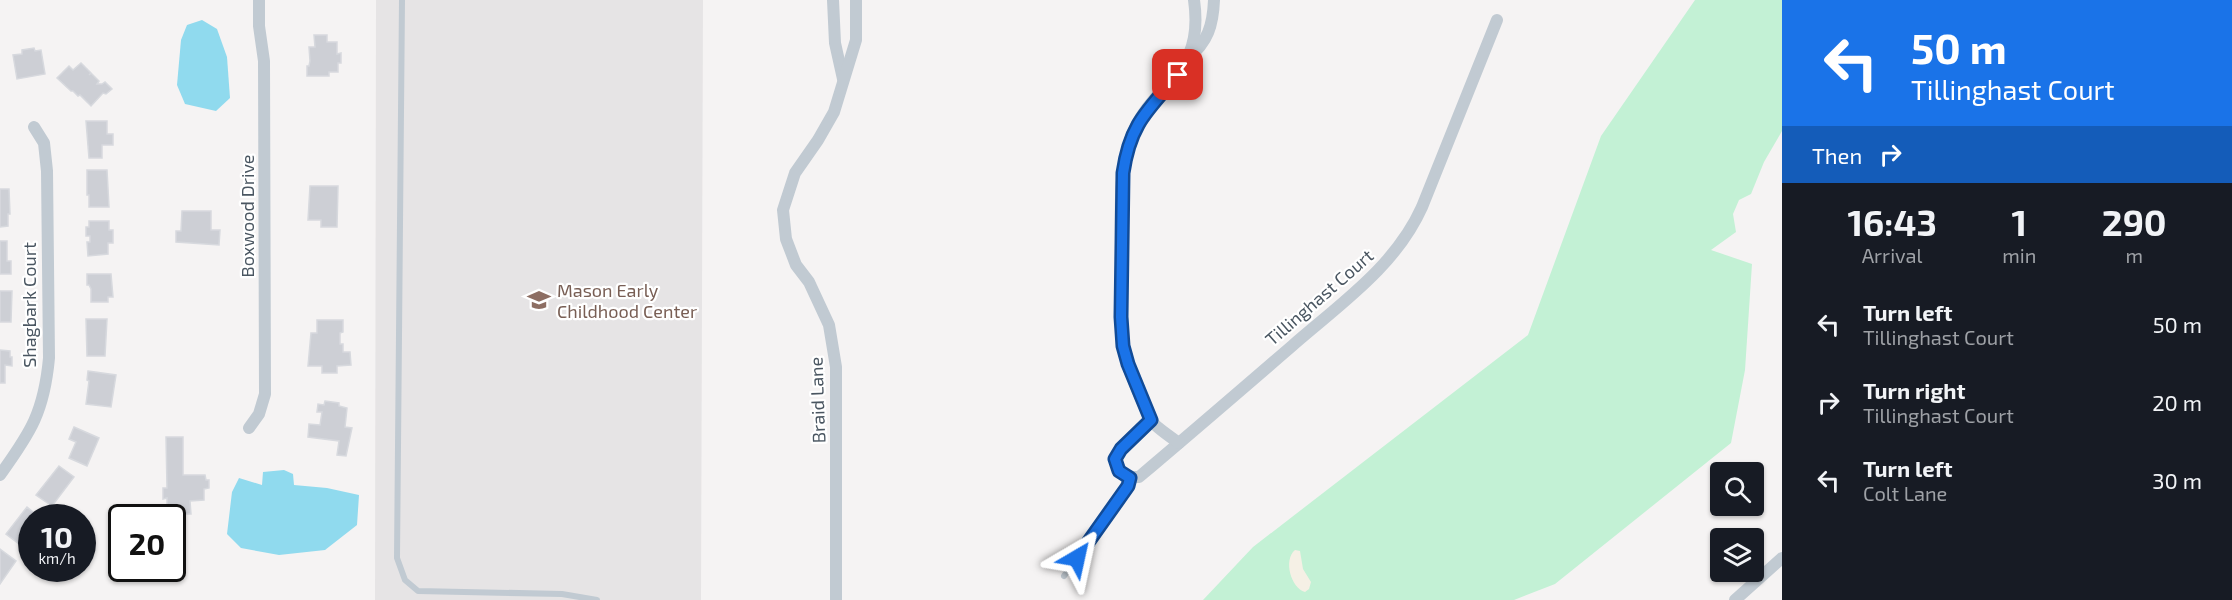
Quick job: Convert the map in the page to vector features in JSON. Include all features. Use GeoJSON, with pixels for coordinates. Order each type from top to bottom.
{"type":"FeatureCollection","features":[{"type":"Feature","properties":{"kind":"street","name":"Boxwood Drive"},"geometry":{"type":"LineString","coordinates":[[249,428],[259,414],[266,394],[264,61],[259,26],[259,0]]}},
{"type":"Feature","properties":{"kind":"street","name":"Braid Lane"},"geometry":{"type":"LineString","coordinates":[[833,0],[836,43],[843,80]]}},
{"type":"Feature","properties":{"kind":"street","name":"Braid Lane"},"geometry":{"type":"LineString","coordinates":[[836,600],[836,367],[829,325],[809,282],[796,265],[786,239],[783,210],[795,173],[834,112],[856,40],[856,0]]}},
{"type":"Feature","properties":{"kind":"street"},"geometry":{"type":"LineString","coordinates":[[1179,444],[1151,420],[1123,346],[1121,317],[1123,173],[1125,154],[1135,127],[1178,75],[1187,58],[1195,31],[1194,0]]}},
{"type":"Feature","properties":{"kind":"street"},"geometry":{"type":"LineString","coordinates":[[1187,58],[1201,47],[1211,27],[1214,0]]}},
{"type":"Feature","properties":{"kind":"street","name":"Tillinghast Court"},"geometry":{"type":"LineString","coordinates":[[1130,478],[1139,477],[1179,444],[1365,283],[1398,249],[1422,207],[1497,20]]}},
{"type":"Feature","properties":{"kind":"street","name":"Shagbark Court"},"geometry":{"type":"LineString","coordinates":[[0,475],[33,425],[46,387],[49,358],[48,171],[44,143],[34,127]]}},
{"type":"Feature","properties":{"kind":"street"},"geometry":{"type":"LineString","coordinates":[[1130,478],[1119,471],[1115,459],[1121,449],[1151,420]]}},
{"type":"Feature","properties":{"kind":"street"},"geometry":{"type":"LineString","coordinates":[[1735,600],[1782,558]]}},
{"type":"Feature","properties":{"kind":"lane"},"geometry":{"type":"LineString","coordinates":[[402,0],[397,558],[405,580],[418,591],[562,594],[597,600]]}},
{"type":"Feature","properties":{"kind":"lane"},"geometry":{"type":"LineString","coordinates":[[1064,576],[1128,486],[1130,478]]}},
{"type":"Feature","properties":{"kind":"lane"},"geometry":{"type":"LineString","coordinates":[[447,592],[447,600]]}},
{"type":"Feature","properties":{"kind":"shaded area","name":"Mason Early Childhood Center"},"geometry":{"type":"Polygon","coordinates":[[[376,0],[703,0],[701,600],[375,600],[376,0]]]}},
{"type":"Feature","properties":{"kind":"green space"},"geometry":{"type":"Polygon","coordinates":[[[1695,0],[1782,0],[1782,131],[1764,162],[1751,194],[1739,200],[1733,214],[1736,232],[1711,250],[1752,264],[1745,370],[1731,443],[1555,584],[1514,600],[1203,600],[1253,547],[1528,335],[1601,136],[1695,0]]]}},
{"type":"Feature","properties":{"kind":"sand"},"geometry":{"type":"Polygon","coordinates":[[[1295,550],[1300,551],[1303,569],[1311,582],[1309,589],[1305,592],[1296,585],[1290,573],[1291,555],[1295,550]]]}},
{"type":"Feature","properties":{"kind":"water"},"geometry":{"type":"Polygon","coordinates":[[[202,20],[217,29],[227,57],[230,98],[216,111],[185,104],[177,85],[181,40],[187,25],[202,20]]]}},
{"type":"Feature","properties":{"kind":"water"},"geometry":{"type":"Polygon","coordinates":[[[284,470],[293,474],[294,485],[327,488],[359,495],[357,525],[325,550],[279,555],[241,548],[227,534],[232,492],[239,478],[262,485],[263,472],[284,470]]]}},
{"type":"Feature","properties":{"kind":"building"},"geometry":{"type":"Polygon","coordinates":[[[314,35],[327,35],[327,42],[337,42],[337,54],[341,53],[338,72],[329,72],[329,76],[307,76],[307,66],[310,61],[309,47],[315,47],[314,35]]]}},
{"type":"Feature","properties":{"kind":"building"},"geometry":{"type":"Polygon","coordinates":[[[34,48],[35,51],[41,50],[45,74],[17,79],[13,55],[22,54],[22,50],[34,48]]]}},
{"type":"Feature","properties":{"kind":"building"},"geometry":{"type":"Polygon","coordinates":[[[81,63],[99,81],[97,84],[105,82],[112,89],[106,94],[103,93],[91,106],[57,78],[69,66],[73,70],[81,63]]]}},
{"type":"Feature","properties":{"kind":"building"},"geometry":{"type":"Polygon","coordinates":[[[86,121],[107,121],[107,134],[113,134],[113,145],[102,145],[102,158],[89,158],[86,121]]]}},
{"type":"Feature","properties":{"kind":"building"},"geometry":{"type":"Polygon","coordinates":[[[87,170],[107,170],[109,207],[89,207],[87,170]]]}},
{"type":"Feature","properties":{"kind":"building"},"geometry":{"type":"Polygon","coordinates":[[[310,186],[338,186],[337,227],[321,227],[321,220],[308,220],[310,186]]]}},
{"type":"Feature","properties":{"kind":"building"},"geometry":{"type":"Polygon","coordinates":[[[0,189],[9,189],[10,214],[8,214],[8,226],[0,227],[0,189]]]}},
{"type":"Feature","properties":{"kind":"building"},"geometry":{"type":"Polygon","coordinates":[[[182,211],[211,211],[211,230],[220,230],[219,245],[176,242],[176,231],[181,231],[182,211]]]}},
{"type":"Feature","properties":{"kind":"building"},"geometry":{"type":"Polygon","coordinates":[[[89,221],[109,221],[109,230],[113,230],[113,243],[108,243],[108,254],[88,256],[87,242],[90,242],[90,236],[86,236],[86,227],[89,227],[89,221]]]}},
{"type":"Feature","properties":{"kind":"building"},"geometry":{"type":"Polygon","coordinates":[[[0,241],[7,241],[7,261],[11,261],[11,274],[0,274],[0,241]]]}},
{"type":"Feature","properties":{"kind":"building"},"geometry":{"type":"Polygon","coordinates":[[[87,274],[111,274],[113,297],[108,297],[108,302],[91,302],[91,289],[87,285],[87,274]]]}},
{"type":"Feature","properties":{"kind":"building"},"geometry":{"type":"Polygon","coordinates":[[[0,291],[12,291],[11,322],[0,322],[0,291]]]}},
{"type":"Feature","properties":{"kind":"building"},"geometry":{"type":"Polygon","coordinates":[[[86,319],[107,319],[105,356],[87,356],[86,319]]]}},
{"type":"Feature","properties":{"kind":"building"},"geometry":{"type":"Polygon","coordinates":[[[317,320],[343,320],[340,344],[343,344],[343,352],[350,352],[351,365],[337,366],[337,373],[322,373],[322,366],[308,366],[311,333],[317,333],[317,320]]]}},
{"type":"Feature","properties":{"kind":"building"},"geometry":{"type":"Polygon","coordinates":[[[0,350],[10,351],[10,357],[12,357],[12,366],[5,365],[5,383],[0,383],[0,350]]]}},
{"type":"Feature","properties":{"kind":"building"},"geometry":{"type":"Polygon","coordinates":[[[88,371],[116,375],[111,407],[86,404],[88,371]]]}},
{"type":"Feature","properties":{"kind":"building"},"geometry":{"type":"Polygon","coordinates":[[[325,401],[339,403],[339,406],[347,408],[345,427],[352,428],[346,456],[337,455],[339,441],[308,437],[309,424],[320,425],[322,412],[317,412],[318,404],[324,405],[325,401]]]}},
{"type":"Feature","properties":{"kind":"building"},"geometry":{"type":"Polygon","coordinates":[[[74,427],[99,438],[87,466],[69,458],[76,442],[69,439],[74,427]]]}},
{"type":"Feature","properties":{"kind":"building"},"geometry":{"type":"Polygon","coordinates":[[[166,437],[183,437],[183,475],[205,475],[206,480],[209,480],[209,488],[204,489],[204,500],[190,501],[191,514],[186,514],[186,504],[167,504],[167,498],[163,499],[163,488],[167,488],[166,437]]]}},
{"type":"Feature","properties":{"kind":"building"},"geometry":{"type":"Polygon","coordinates":[[[59,466],[74,477],[54,504],[49,504],[36,495],[59,466]]]}},
{"type":"Feature","properties":{"kind":"building"},"geometry":{"type":"Polygon","coordinates":[[[18,519],[18,543],[6,534],[18,519]]]}},
{"type":"Feature","properties":{"kind":"building"},"geometry":{"type":"Polygon","coordinates":[[[0,549],[16,561],[0,584],[0,549]]]}},
{"type":"Feature","properties":{"kind":"place","name":"Mason Early Childhood Center"},"geometry":{"type":"Point","coordinates":[539,300]}},
{"type":"Feature","properties":{"kind":"route"},"geometry":{"type":"LineString","coordinates":[[1077,558],[1128,486],[1130,478],[1119,471],[1115,459],[1121,449],[1151,420],[1123,346],[1121,327],[1123,173],[1125,154],[1135,127],[1178,75]]}}]}
